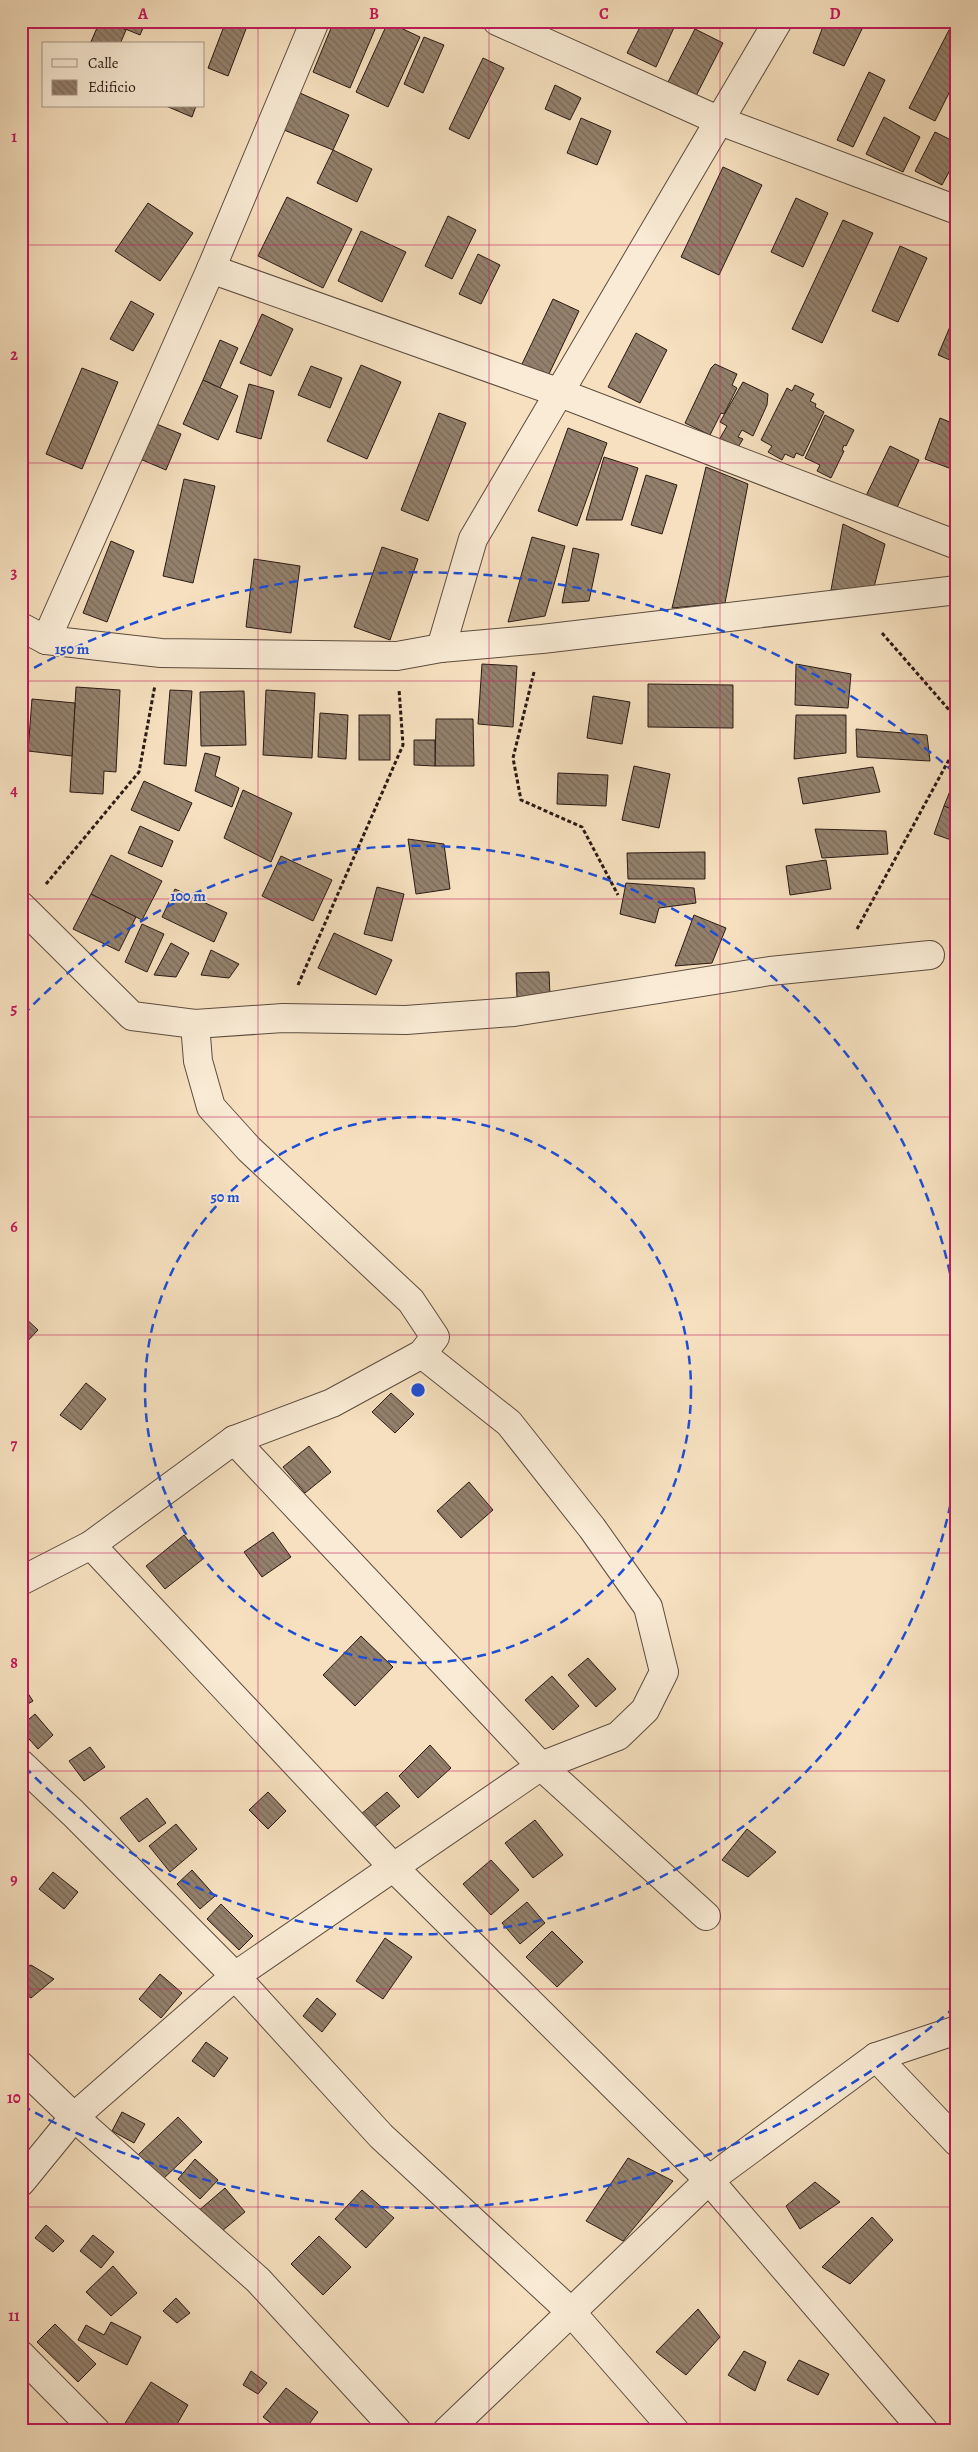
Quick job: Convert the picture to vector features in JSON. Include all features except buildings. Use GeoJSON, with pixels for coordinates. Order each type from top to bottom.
{"type":"FeatureCollection","features":[{"type":"Feature","properties":{"kind":"street"},"geometry":{"type":"LineString","coordinates":[[46,640],[211,269],[315,21]]}},
{"type":"Feature","properties":{"kind":"street"},"geometry":{"type":"LineString","coordinates":[[496,21],[720,121],[957,210]]}},
{"type":"Feature","properties":{"kind":"street"},"geometry":{"type":"LineString","coordinates":[[440,648],[473,540],[778,21]]}},
{"type":"Feature","properties":{"kind":"street"},"geometry":{"type":"LineString","coordinates":[[211,269],[560,392],[957,545]]}},
{"type":"Feature","properties":{"kind":"street"},"geometry":{"type":"LineString","coordinates":[[21,627],[46,640],[161,653],[396,656],[440,648],[542,640],[957,590]]}},
{"type":"Feature","properties":{"kind":"street"},"geometry":{"type":"LineString","coordinates":[[23,908],[132,1016],[195,1024],[284,1018],[406,1020],[514,1012],[770,971],[930,955]]}},
{"type":"Feature","properties":{"kind":"street"},"geometry":{"type":"LineString","coordinates":[[21,1581],[91,1545],[234,1440],[332,1403],[422,1354],[435,1337],[411,1301],[249,1150],[211,1106],[198,1061],[195,1024]]}},
{"type":"Feature","properties":{"kind":"street"},"geometry":{"type":"LineString","coordinates":[[21,2182],[74,2117],[235,1976],[541,1766],[618,1736],[645,1710],[664,1672],[648,1607],[592,1528],[509,1423],[422,1354]]}},
{"type":"Feature","properties":{"kind":"street"},"geometry":{"type":"LineString","coordinates":[[234,1440],[541,1766],[706,1916]]}},
{"type":"Feature","properties":{"kind":"street"},"geometry":{"type":"LineString","coordinates":[[91,1545],[393,1867],[709,2180],[924,2431]]}},
{"type":"Feature","properties":{"kind":"street"},"geometry":{"type":"LineString","coordinates":[[21,1764],[73,1813],[235,1976],[381,2136],[571,2312],[675,2431]]}},
{"type":"Feature","properties":{"kind":"street"},"geometry":{"type":"LineString","coordinates":[[447,2431],[709,2180],[876,2058],[957,2030]]}},
{"type":"Feature","properties":{"kind":"street"},"geometry":{"type":"LineString","coordinates":[[876,2058],[957,2142]]}},
{"type":"Feature","properties":{"kind":"street"},"geometry":{"type":"LineString","coordinates":[[21,2066],[74,2117],[258,2280],[397,2431]]}},
{"type":"Feature","properties":{"kind":"street"},"geometry":{"type":"LineString","coordinates":[[21,2354],[96,2431]]}},
{"type":"Feature","properties":{"kind":"path"},"geometry":{"type":"LineString","coordinates":[[855,602],[957,719]]}},
{"type":"Feature","properties":{"kind":"path"},"geometry":{"type":"LineString","coordinates":[[542,640],[513,758],[521,800],[582,827],[618,895]]}},
{"type":"Feature","properties":{"kind":"path"},"geometry":{"type":"LineString","coordinates":[[23,908],[139,772],[161,653]]}},
{"type":"Feature","properties":{"kind":"path"},"geometry":{"type":"LineString","coordinates":[[284,1018],[403,745],[396,656]]}},
{"type":"Feature","properties":{"kind":"path"},"geometry":{"type":"LineString","coordinates":[[838,965],[957,745]]}}]}
